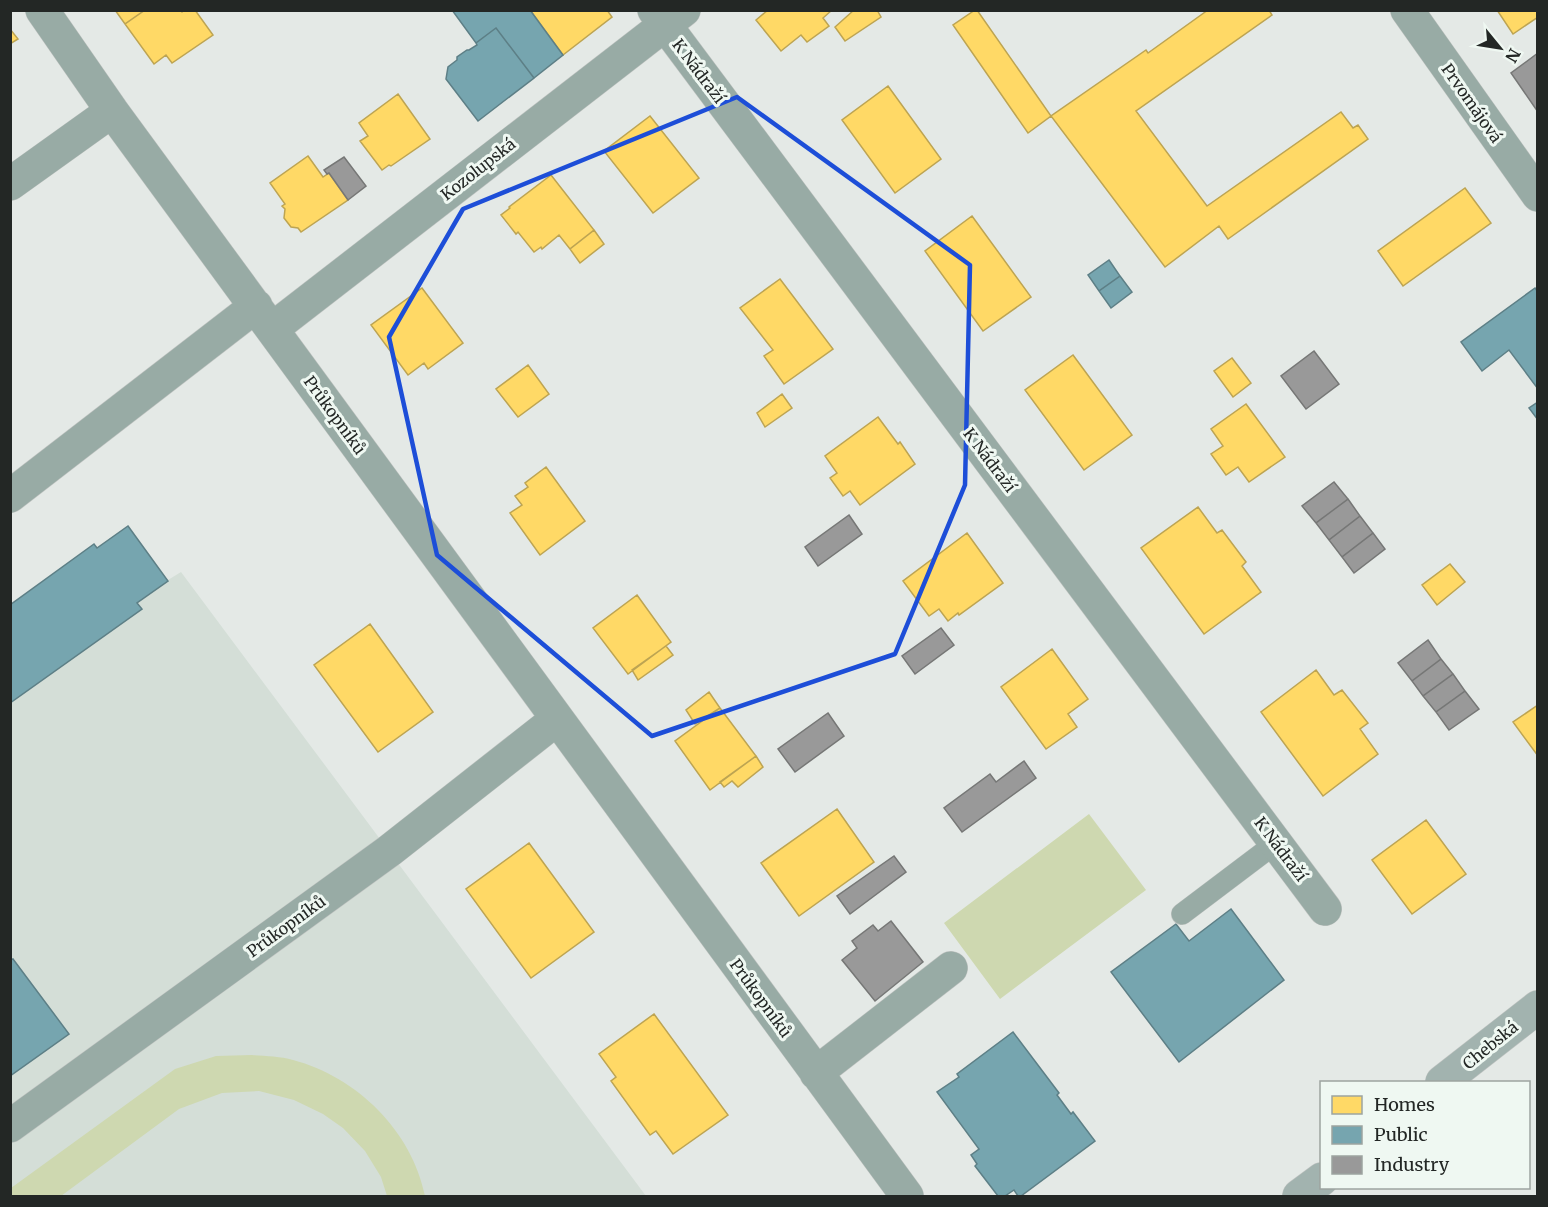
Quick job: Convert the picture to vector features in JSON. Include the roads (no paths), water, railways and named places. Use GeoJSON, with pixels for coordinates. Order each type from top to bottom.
{"type":"FeatureCollection","features":[{"type":"Feature","properties":{"kind":"main road","name":"Chebská"},"geometry":{"type":"LineString","coordinates":[[1445,1081],[1538,1007]]}},
{"type":"Feature","properties":{"kind":"main road"},"geometry":{"type":"LineString","coordinates":[[1299,1197],[1320,1181]]}},
{"type":"Feature","properties":{"kind":"street","name":"Průkopníků"},"geometry":{"type":"LineString","coordinates":[[42,10],[112,111],[907,1197]]}},
{"type":"Feature","properties":{"kind":"street","name":"Prvomájová"},"geometry":{"type":"LineString","coordinates":[[1407,10],[1538,195]]}},
{"type":"Feature","properties":{"kind":"street","name":"Kozolupská"},"geometry":{"type":"LineString","coordinates":[[10,496],[264,318],[668,15]]}},
{"type":"Feature","properties":{"kind":"street","name":"K Nádraží"},"geometry":{"type":"LineString","coordinates":[[668,15],[1325,909]]}},
{"type":"Feature","properties":{"kind":"street"},"geometry":{"type":"LineString","coordinates":[[10,184],[112,111]]}},
{"type":"Feature","properties":{"kind":"street","name":"Průkopníků"},"geometry":{"type":"LineString","coordinates":[[10,1126],[389,851],[557,719]]}},
{"type":"Feature","properties":{"kind":"street"},"geometry":{"type":"LineString","coordinates":[[816,1073],[951,968]]}},
{"type":"Feature","properties":{"kind":"lane"},"geometry":{"type":"LineString","coordinates":[[1182,914],[1276,843]]}}]}
